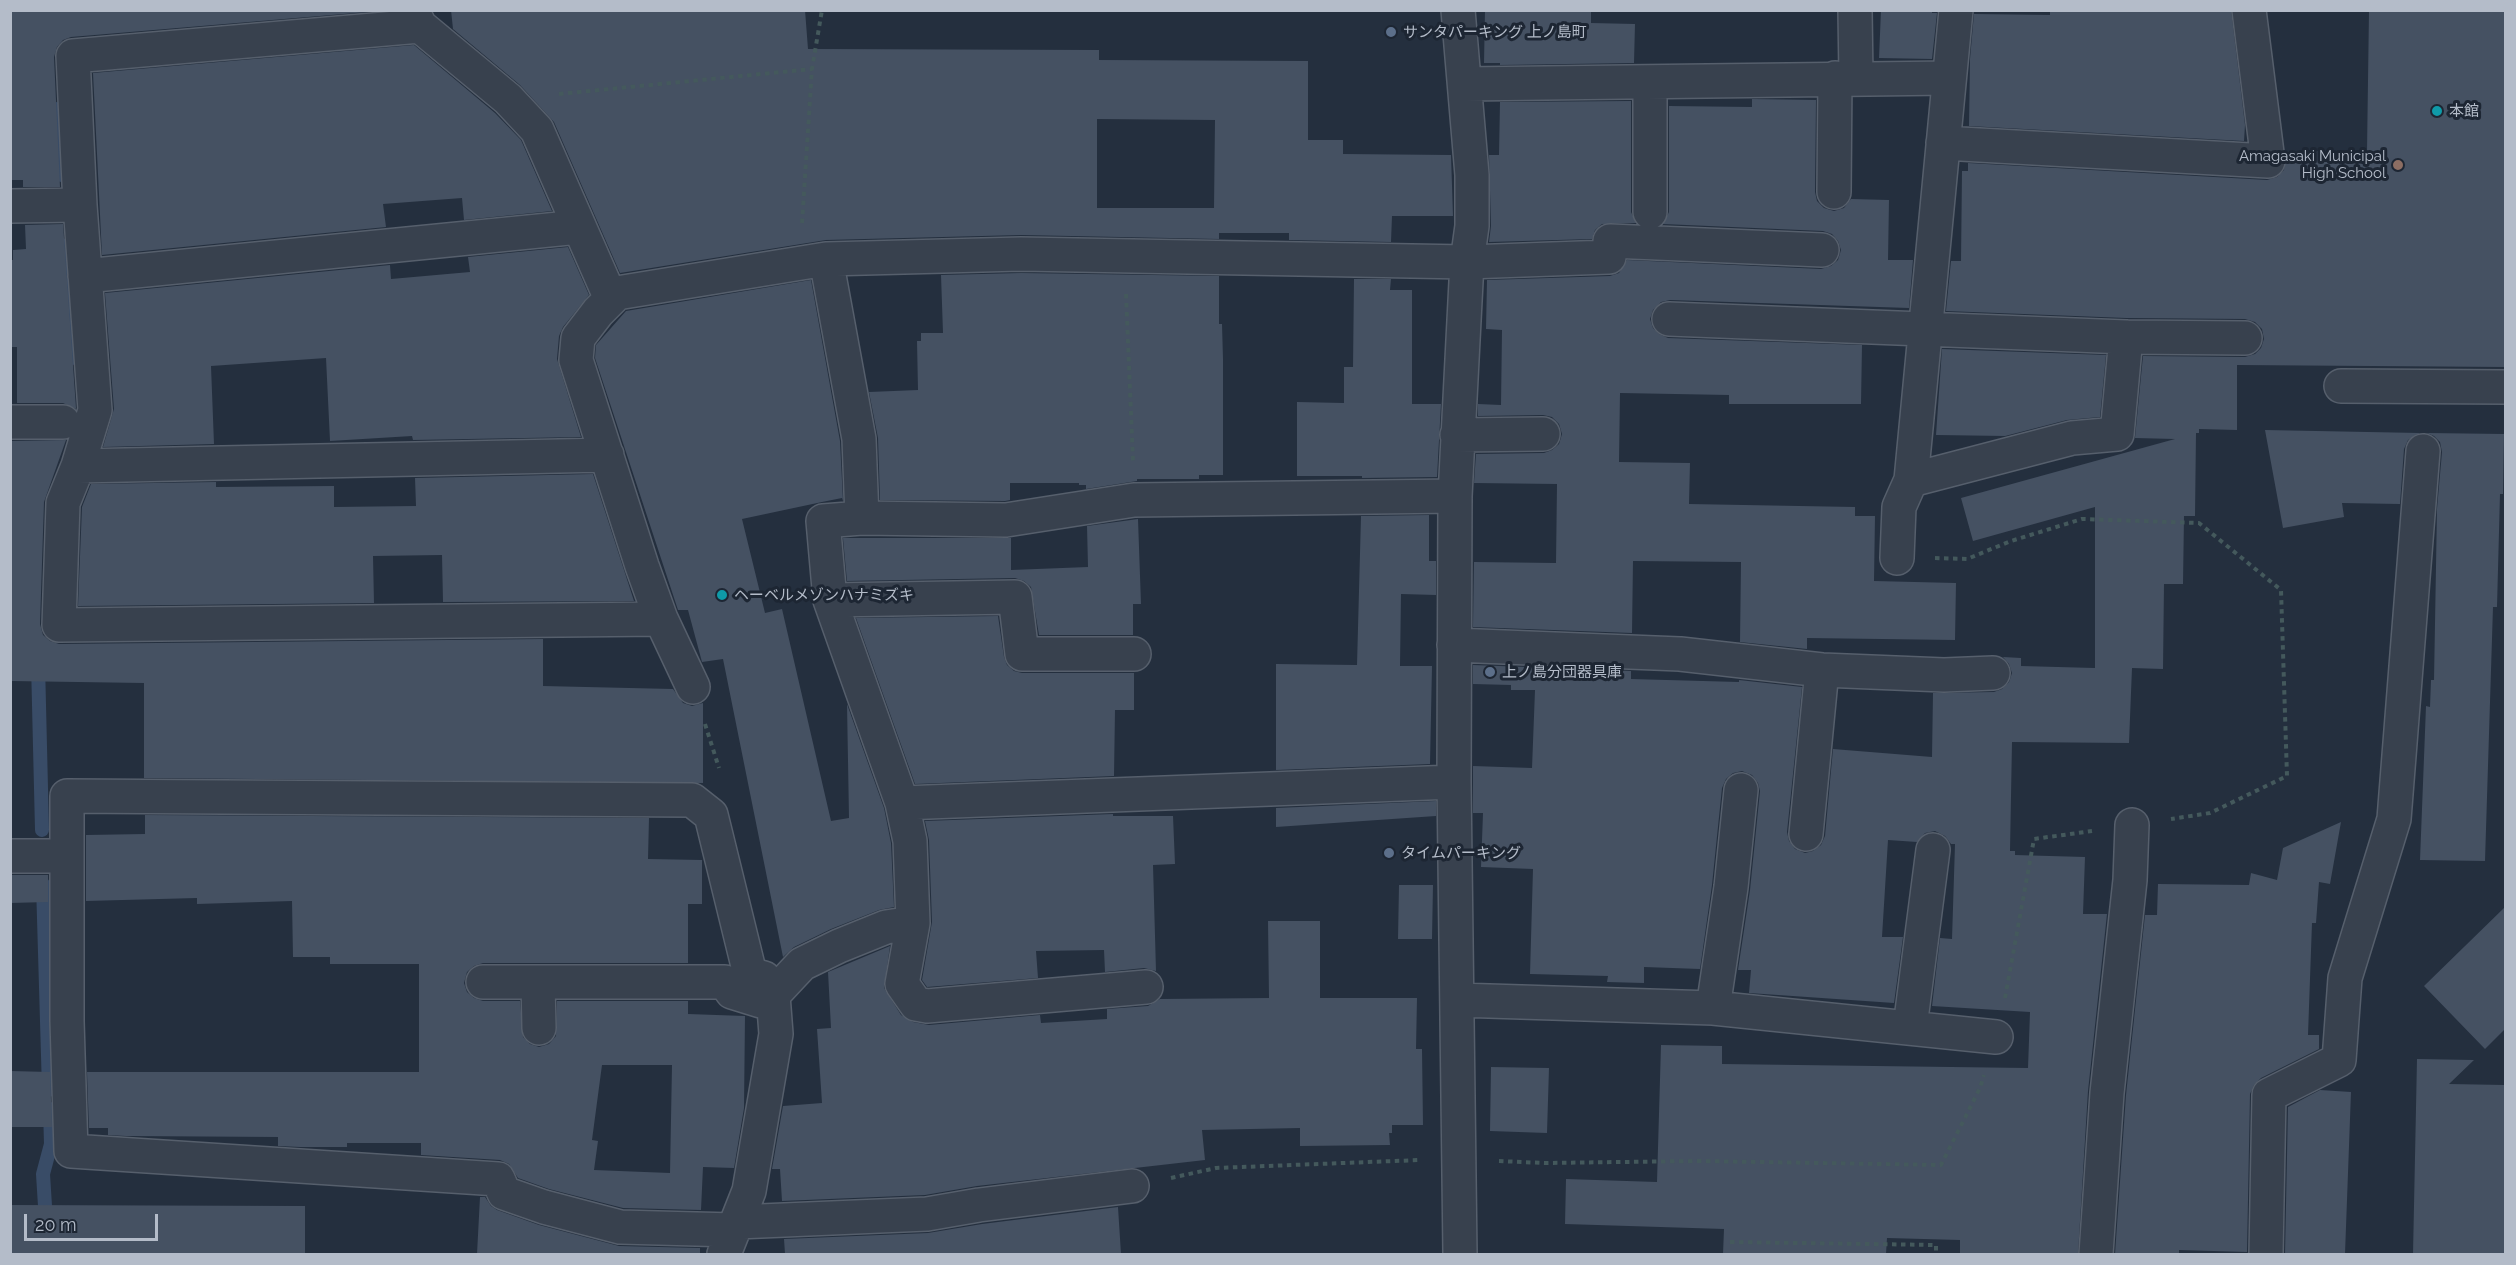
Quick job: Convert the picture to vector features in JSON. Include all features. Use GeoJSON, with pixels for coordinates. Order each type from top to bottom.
{"type":"FeatureCollection","features":[{"type":"Feature","properties":{"kind":"street"},"geometry":{"type":"LineString","coordinates":[[1458,10],[1472,195],[1455,496],[1454,782],[1460,1254]]}},
{"type":"Feature","properties":{"kind":"street"},"geometry":{"type":"LineString","coordinates":[[1834,192],[1845,78],[1856,10]]}},
{"type":"Feature","properties":{"kind":"street"},"geometry":{"type":"LineString","coordinates":[[1897,558],[1899,507],[1911,480],[1956,10]]}},
{"type":"Feature","properties":{"kind":"street"},"geometry":{"type":"LineString","coordinates":[[1943,143],[2268,161],[2249,10]]}},
{"type":"Feature","properties":{"kind":"street"},"geometry":{"type":"LineString","coordinates":[[611,299],[537,130],[508,99],[416,18],[73,56],[80,205],[94,410],[78,466],[63,503],[59,625],[661,619]]}},
{"type":"Feature","properties":{"kind":"street"},"geometry":{"type":"LineString","coordinates":[[1465,84],[1949,78]]}},
{"type":"Feature","properties":{"kind":"street"},"geometry":{"type":"LineString","coordinates":[[1650,82],[1650,212]]}},
{"type":"Feature","properties":{"kind":"street"},"geometry":{"type":"LineString","coordinates":[[10,206],[80,205]]}},
{"type":"Feature","properties":{"kind":"street"},"geometry":{"type":"LineString","coordinates":[[85,276],[579,226]]}},
{"type":"Feature","properties":{"kind":"street"},"geometry":{"type":"LineString","coordinates":[[693,687],[661,619],[579,372],[576,349],[578,338],[618,293],[813,261],[1021,254],[1467,262],[1609,257],[1610,241],[1822,250]]}},
{"type":"Feature","properties":{"kind":"street"},"geometry":{"type":"LineString","coordinates":[[813,261],[859,439],[862,518]]}},
{"type":"Feature","properties":{"kind":"street"},"geometry":{"type":"LineString","coordinates":[[1669,319],[2126,337],[2245,338]]}},
{"type":"Feature","properties":{"kind":"street"},"geometry":{"type":"LineString","coordinates":[[1911,480],[2072,438],[2117,434],[2126,337]]}},
{"type":"Feature","properties":{"kind":"street"},"geometry":{"type":"LineString","coordinates":[[2341,386],[2505,387]]}},
{"type":"Feature","properties":{"kind":"street"},"geometry":{"type":"LineString","coordinates":[[10,422],[63,422]]}},
{"type":"Feature","properties":{"kind":"street"},"geometry":{"type":"LineString","coordinates":[[1457,435],[1544,434]]}},
{"type":"Feature","properties":{"kind":"street"},"geometry":{"type":"LineString","coordinates":[[2266,1254],[2269,1095],[2339,1060],[2344,978],[2394,819],[2423,451]]}},
{"type":"Feature","properties":{"kind":"street"},"geometry":{"type":"LineString","coordinates":[[78,466],[606,455]]}},
{"type":"Feature","properties":{"kind":"street"},"geometry":{"type":"LineString","coordinates":[[1146,987],[927,1006],[916,1004],[902,984],[912,923],[909,841],[902,803],[830,600],[823,521],[862,518],[1005,520],[1134,500],[1455,496]]}},
{"type":"Feature","properties":{"kind":"street"},"geometry":{"type":"LineString","coordinates":[[830,600],[1015,597],[1022,654],[1134,654]]}},
{"type":"Feature","properties":{"kind":"street"},"geometry":{"type":"LineString","coordinates":[[1454,645],[1680,654],[1822,670],[1944,675],[1994,673]]}},
{"type":"Feature","properties":{"kind":"street"},"geometry":{"type":"LineString","coordinates":[[1806,834],[1822,670]]}},
{"type":"Feature","properties":{"kind":"street"},"geometry":{"type":"LineString","coordinates":[[902,803],[1454,782]]}},
{"type":"Feature","properties":{"kind":"street"},"geometry":{"type":"LineString","coordinates":[[1713,1008],[1731,887],[1741,790]]}},
{"type":"Feature","properties":{"kind":"street"},"geometry":{"type":"LineString","coordinates":[[732,1236],[749,1191],[776,1034],[773,995],[764,978],[750,974],[711,815],[692,800],[67,796],[67,1021],[71,1151],[498,1179],[504,1193],[544,1207],[620,1227],[732,1236],[927,1214],[979,1205],[1132,1186]]}},
{"type":"Feature","properties":{"kind":"street"},"geometry":{"type":"LineString","coordinates":[[2096,1254],[2107,1093],[2130,880],[2132,825]]}},
{"type":"Feature","properties":{"kind":"street"},"geometry":{"type":"LineString","coordinates":[[1910,1027],[1933,850]]}},
{"type":"Feature","properties":{"kind":"street"},"geometry":{"type":"LineString","coordinates":[[10,856],[67,856]]}},
{"type":"Feature","properties":{"kind":"street"},"geometry":{"type":"LineString","coordinates":[[483,982],[725,982],[732,992],[762,1001],[773,995],[802,964],[886,927],[912,923]]}},
{"type":"Feature","properties":{"kind":"street"},"geometry":{"type":"LineString","coordinates":[[538,982],[539,1028]]}},
{"type":"Feature","properties":{"kind":"street"},"geometry":{"type":"LineString","coordinates":[[1456,1000],[1713,1008],[1996,1036]]}},
{"type":"Feature","properties":{"kind":"path"},"geometry":{"type":"LineString","coordinates":[[813,261],[812,69],[822,10]]}},
{"type":"Feature","properties":{"kind":"path"},"geometry":{"type":"LineString","coordinates":[[508,99],[812,69]]}},
{"type":"Feature","properties":{"kind":"path"},"geometry":{"type":"LineString","coordinates":[[1125,256],[1134,500]]}},
{"type":"Feature","properties":{"kind":"path"},"geometry":{"type":"LineString","coordinates":[[1132,1186],[1216,1168],[1457,1159],[1544,1163],[1698,1161],[1941,1165],[1980,1088],[1996,1036],[2015,952],[2034,839],[2210,813],[2287,776],[2281,590],[2199,523],[2082,519],[2011,541],[1967,559],[1897,558]]}},
{"type":"Feature","properties":{"kind":"path"},"geometry":{"type":"LineString","coordinates":[[1730,1242],[1936,1245],[1936,1254]]}},
{"type":"Feature","properties":{"kind":"building"},"geometry":{"type":"Polygon","coordinates":[[[10,10],[379,11],[71,37],[63,40],[57,47],[54,57],[60,187],[23,187],[23,180],[10,180],[10,10]]]}},
{"type":"Feature","properties":{"kind":"building"},"geometry":{"type":"Polygon","coordinates":[[[451,10],[805,10],[808,49],[1099,50],[1099,60],[1308,61],[1308,140],[1343,140],[1343,154],[1451,155],[1453,216],[1392,216],[1391,242],[1289,240],[1289,233],[1219,233],[1219,239],[1021,235],[826,240],[620,273],[554,122],[520,85],[453,29],[451,10]],[[1097,119],[1097,208],[1214,208],[1215,120],[1097,119]]]}},
{"type":"Feature","properties":{"kind":"building"},"geometry":{"type":"Polygon","coordinates":[[[1485,10],[1591,10],[1591,23],[1635,24],[1634,63],[1500,65],[1500,63],[1484,63],[1485,10]]]}},
{"type":"Feature","properties":{"kind":"building"},"geometry":{"type":"Polygon","coordinates":[[[1881,10],[1932,10],[1932,13],[1937,13],[1932,59],[1879,58],[1881,10]]]}},
{"type":"Feature","properties":{"kind":"building"},"geometry":{"type":"Polygon","coordinates":[[[2050,10],[2231,10],[2245,125],[2244,141],[1969,126],[1970,59],[1974,14],[2050,15],[2050,10]]]}},
{"type":"Feature","properties":{"kind":"building"},"geometry":{"type":"Polygon","coordinates":[[[2369,10],[2505,10],[2505,367],[2237,365],[2237,430],[2199,429],[2199,433],[2196,433],[2195,516],[2184,516],[2183,584],[2164,584],[2163,669],[2132,668],[2129,743],[2012,742],[2010,851],[2015,851],[2015,855],[2085,857],[2083,914],[2107,914],[2088,1091],[2078,1254],[1960,1254],[1960,1240],[1887,1238],[1886,1254],[1723,1254],[1724,1229],[1565,1224],[1566,1179],[1657,1182],[1661,1045],[1722,1046],[1722,1064],[2028,1068],[2030,1012],[1932,1006],[1940,938],[1952,939],[1955,844],[1951,844],[1945,836],[1935,831],[1925,833],[1917,842],[1888,840],[1882,937],[1903,937],[1894,1003],[1749,993],[1751,970],[1738,970],[1750,890],[1760,791],[1752,775],[1742,771],[1733,773],[1726,779],[1722,788],[1700,969],[1644,967],[1644,983],[1607,982],[1608,976],[1530,974],[1533,869],[1481,867],[1483,813],[1473,813],[1473,766],[1532,768],[1535,690],[1511,690],[1511,685],[1473,684],[1473,665],[1631,671],[1631,679],[1739,682],[1739,680],[1802,687],[1787,832],[1789,841],[1795,849],[1805,853],[1821,845],[1825,836],[1833,749],[1932,757],[1933,693],[1994,692],[2002,689],[2009,682],[2012,673],[2003,657],[2021,658],[2021,666],[2095,668],[2095,507],[1973,541],[1961,498],[2175,439],[2135,438],[2143,356],[2245,357],[2255,354],[2261,348],[2264,339],[2262,329],[2255,322],[2245,319],[2126,318],[1946,311],[1951,261],[1961,261],[1962,171],[1968,171],[1968,163],[2267,180],[2277,177],[2284,170],[2286,151],[2367,151],[2369,10]]]}},
{"type":"Feature","properties":{"kind":"building"},"geometry":{"type":"Polygon","coordinates":[[[414,45],[495,113],[521,140],[552,211],[464,220],[462,198],[383,204],[386,227],[102,255],[93,73],[414,45]]]}},
{"type":"Feature","properties":{"kind":"building"},"geometry":{"type":"Polygon","coordinates":[[[1752,99],[1816,100],[1815,192],[1817,201],[1824,208],[1834,211],[1844,208],[1851,199],[1889,200],[1888,260],[1913,260],[1909,308],[1670,300],[1661,302],[1653,310],[1650,319],[1653,328],[1668,338],[1862,345],[1861,404],[1729,404],[1729,395],[1620,393],[1619,462],[1690,463],[1689,504],[1855,507],[1855,516],[1875,516],[1874,581],[1956,583],[1955,640],[1807,638],[1807,649],[1740,642],[1741,562],[1633,561],[1632,633],[1473,627],[1474,562],[1556,563],[1557,484],[1474,483],[1476,454],[1544,453],[1559,444],[1562,434],[1559,424],[1552,417],[1543,415],[1478,416],[1478,404],[1501,405],[1502,330],[1486,329],[1487,280],[1610,276],[1619,273],[1627,260],[1821,269],[1831,266],[1838,260],[1841,250],[1838,241],[1832,234],[1823,231],[1663,224],[1669,212],[1669,106],[1752,107],[1752,99]]]}},
{"type":"Feature","properties":{"kind":"building"},"geometry":{"type":"Polygon","coordinates":[[[1631,101],[1631,212],[1636,223],[1602,224],[1595,230],[1592,239],[1489,242],[1491,226],[1489,155],[1499,155],[1500,102],[1631,101]]]}},
{"type":"Feature","properties":{"kind":"building"},"geometry":{"type":"Polygon","coordinates":[[[63,224],[76,409],[63,403],[17,403],[17,347],[10,347],[10,260],[13,260],[13,250],[26,249],[25,225],[63,224]]]}},
{"type":"Feature","properties":{"kind":"building"},"geometry":{"type":"Polygon","coordinates":[[[568,247],[589,295],[563,327],[559,336],[557,359],[581,437],[413,440],[412,436],[330,441],[326,358],[211,366],[214,444],[103,447],[114,409],[105,293],[390,265],[391,279],[470,272],[468,257],[568,247]]]}},
{"type":"Feature","properties":{"kind":"building"},"geometry":{"type":"Polygon","coordinates":[[[1021,273],[1219,276],[1219,324],[1222,324],[1223,359],[1223,475],[1199,475],[1199,479],[1137,479],[1137,481],[1086,489],[1086,485],[1079,485],[1079,483],[1010,483],[1010,500],[1005,501],[880,500],[878,438],[869,392],[918,390],[917,341],[921,341],[921,333],[943,333],[941,275],[1021,273]]]}},
{"type":"Feature","properties":{"kind":"building"},"geometry":{"type":"Polygon","coordinates":[[[1354,279],[1391,279],[1390,290],[1412,290],[1412,404],[1441,404],[1437,477],[1297,476],[1297,402],[1344,403],[1344,367],[1353,367],[1354,279]]]}},
{"type":"Feature","properties":{"kind":"building"},"geometry":{"type":"Polygon","coordinates":[[[811,280],[840,441],[843,501],[842,498],[742,519],[765,613],[782,609],[831,821],[849,818],[847,704],[884,808],[891,843],[894,907],[879,910],[831,929],[794,947],[783,957],[723,659],[702,662],[688,610],[678,610],[595,358],[596,345],[626,311],[811,280]]]}},
{"type":"Feature","properties":{"kind":"building"},"geometry":{"type":"Polygon","coordinates":[[[1942,349],[2106,355],[2100,417],[2067,420],[2005,436],[1936,435],[1942,349]]]}},
{"type":"Feature","properties":{"kind":"building"},"geometry":{"type":"Polygon","coordinates":[[[2265,430],[2420,433],[2408,440],[2404,449],[2400,504],[2342,503],[2344,517],[2283,528],[2265,430]]]}},
{"type":"Feature","properties":{"kind":"building"},"geometry":{"type":"Polygon","coordinates":[[[2427,433],[2504,434],[2497,607],[2493,607],[2485,861],[2420,860],[2426,706],[2430,707],[2431,680],[2434,680],[2437,509],[2442,452],[2440,442],[2427,433]]]}},
{"type":"Feature","properties":{"kind":"building"},"geometry":{"type":"Polygon","coordinates":[[[66,440],[44,502],[40,624],[43,635],[50,641],[59,644],[543,639],[543,686],[673,689],[683,703],[692,706],[703,703],[703,783],[144,778],[144,683],[10,681],[10,441],[66,440]]]}},
{"type":"Feature","properties":{"kind":"building"},"geometry":{"type":"Polygon","coordinates":[[[593,474],[634,601],[443,602],[442,555],[373,556],[374,603],[78,606],[82,507],[91,484],[216,482],[216,487],[334,486],[334,507],[416,506],[415,478],[593,474]]]}},
{"type":"Feature","properties":{"kind":"building"},"geometry":{"type":"Polygon","coordinates":[[[1429,515],[1429,561],[1436,561],[1436,595],[1401,594],[1400,666],[1432,666],[1430,764],[1276,770],[1276,664],[1357,665],[1361,516],[1429,515]]]}},
{"type":"Feature","properties":{"kind":"building"},"geometry":{"type":"Polygon","coordinates":[[[1138,519],[1141,604],[1133,604],[1133,635],[1039,635],[1031,587],[1015,578],[847,581],[843,538],[1011,538],[1011,570],[1088,567],[1087,526],[1138,519]]]}},
{"type":"Feature","properties":{"kind":"building"},"geometry":{"type":"Polygon","coordinates":[[[998,616],[1004,657],[1007,665],[1014,671],[1022,673],[1134,673],[1134,710],[1115,710],[1114,776],[915,784],[856,618],[998,616]]]}},
{"type":"Feature","properties":{"kind":"building"},"geometry":{"type":"Polygon","coordinates":[[[1436,801],[1436,816],[1276,827],[1276,808],[1436,801]]]}},
{"type":"Feature","properties":{"kind":"building"},"geometry":{"type":"Polygon","coordinates":[[[1113,814],[1113,816],[1173,816],[1175,864],[1153,865],[1156,971],[1144,968],[1105,972],[1104,950],[1036,951],[1038,978],[927,987],[922,980],[932,922],[929,840],[925,821],[1113,814]]]}},
{"type":"Feature","properties":{"kind":"building"},"geometry":{"type":"Polygon","coordinates":[[[145,815],[649,818],[648,859],[702,860],[702,904],[688,904],[688,963],[483,963],[467,972],[464,983],[467,992],[483,1001],[520,1001],[523,1037],[530,1044],[539,1047],[549,1044],[556,1036],[557,1001],[688,1001],[688,1014],[745,1016],[744,1108],[734,1168],[703,1167],[701,1210],[623,1208],[549,1189],[518,1178],[509,1164],[500,1160],[421,1155],[421,1143],[347,1143],[347,1147],[300,1147],[278,1146],[278,1137],[126,1136],[108,1135],[108,1128],[89,1128],[87,1072],[419,1072],[419,964],[330,964],[330,957],[293,957],[292,901],[197,904],[197,898],[86,901],[86,835],[145,834],[145,815]],[[602,1065],[592,1140],[598,1141],[594,1170],[670,1173],[672,1065],[602,1065]]]}},
{"type":"Feature","properties":{"kind":"building"},"geometry":{"type":"Polygon","coordinates":[[[2341,822],[2330,884],[2319,882],[2316,923],[2312,923],[2308,1035],[2319,1035],[2319,1049],[2261,1078],[2254,1085],[2250,1094],[2247,1252],[2179,1250],[2179,1254],[2115,1254],[2126,1095],[2145,915],[2157,915],[2158,884],[2249,885],[2251,873],[2277,880],[2283,848],[2341,822]]]}},
{"type":"Feature","properties":{"kind":"building"},"geometry":{"type":"Polygon","coordinates":[[[10,875],[48,875],[48,902],[10,903],[10,875]]]}},
{"type":"Feature","properties":{"kind":"building"},"geometry":{"type":"Polygon","coordinates":[[[1399,885],[1433,885],[1432,939],[1398,939],[1399,885]]]}},
{"type":"Feature","properties":{"kind":"building"},"geometry":{"type":"Polygon","coordinates":[[[2505,907],[2505,1029],[2485,1049],[2424,986],[2505,907]]]}},
{"type":"Feature","properties":{"kind":"building"},"geometry":{"type":"Polygon","coordinates":[[[1268,921],[1320,921],[1320,998],[1417,998],[1416,1049],[1422,1049],[1423,1125],[1392,1125],[1392,1133],[1389,1133],[1390,1145],[1300,1146],[1300,1128],[1202,1130],[1205,1160],[977,1186],[925,1195],[782,1201],[780,1169],[772,1169],[783,1106],[822,1103],[817,1029],[831,1028],[828,972],[890,946],[884,988],[901,1015],[913,1022],[929,1025],[1040,1015],[1041,1023],[1107,1019],[1107,1009],[1148,1006],[1160,999],[1269,998],[1268,921]]]}},
{"type":"Feature","properties":{"kind":"building"},"geometry":{"type":"Polygon","coordinates":[[[2417,1059],[2474,1060],[2449,1084],[2505,1085],[2505,1254],[2413,1254],[2417,1059]]]}},
{"type":"Feature","properties":{"kind":"building"},"geometry":{"type":"Polygon","coordinates":[[[1491,1067],[1549,1068],[1547,1133],[1490,1131],[1491,1067]]]}},
{"type":"Feature","properties":{"kind":"building"},"geometry":{"type":"Polygon","coordinates":[[[10,1071],[50,1072],[52,1127],[10,1127],[10,1071]]]}},
{"type":"Feature","properties":{"kind":"building"},"geometry":{"type":"Polygon","coordinates":[[[2320,1090],[2351,1092],[2345,1254],[2285,1254],[2288,1107],[2320,1090]]]}},
{"type":"Feature","properties":{"kind":"building"},"geometry":{"type":"Polygon","coordinates":[[[480,1197],[485,1197],[497,1210],[539,1225],[619,1246],[700,1248],[700,1254],[477,1254],[480,1197]]]}},
{"type":"Feature","properties":{"kind":"building"},"geometry":{"type":"Polygon","coordinates":[[[10,1205],[305,1206],[305,1254],[10,1254],[10,1205]]]}},
{"type":"Feature","properties":{"kind":"building"},"geometry":{"type":"Polygon","coordinates":[[[1118,1207],[1121,1254],[785,1254],[784,1239],[928,1233],[1118,1207]]]}},
{"type":"Feature","properties":{"kind":"waterway"},"geometry":{"type":"LineString","coordinates":[[56,109],[62,175]]}},
{"type":"Feature","properties":{"kind":"waterway"},"geometry":{"type":"LineString","coordinates":[[67,245],[72,358]]}},
{"type":"Feature","properties":{"kind":"waterway"},"geometry":{"type":"LineString","coordinates":[[38,663],[42,830]]}},
{"type":"Feature","properties":{"kind":"waterway"},"geometry":{"type":"LineString","coordinates":[[43,884],[49,1090]]}},
{"type":"Feature","properties":{"kind":"waterway"},"geometry":{"type":"LineString","coordinates":[[48,1254],[43,1174],[51,1144],[50,1109]]}},
{"type":"Feature","properties":{"kind":"place","name":"サンタパーキング 上ノ島町"},"geometry":{"type":"Point","coordinates":[1391,32]}},
{"type":"Feature","properties":{"kind":"place","name":"本館"},"geometry":{"type":"Point","coordinates":[2437,111]}},
{"type":"Feature","properties":{"kind":"place","name":"Amagasaki Municipal High School"},"geometry":{"type":"Point","coordinates":[2398,165]}},
{"type":"Feature","properties":{"kind":"place","name":"ヘーベルメゾンハナミズキ"},"geometry":{"type":"Point","coordinates":[722,595]}},
{"type":"Feature","properties":{"kind":"place","name":"上ノ島分団器具庫"},"geometry":{"type":"Point","coordinates":[1490,672]}},
{"type":"Feature","properties":{"kind":"place","name":"タイムパーキング"},"geometry":{"type":"Point","coordinates":[1389,853]}}]}
